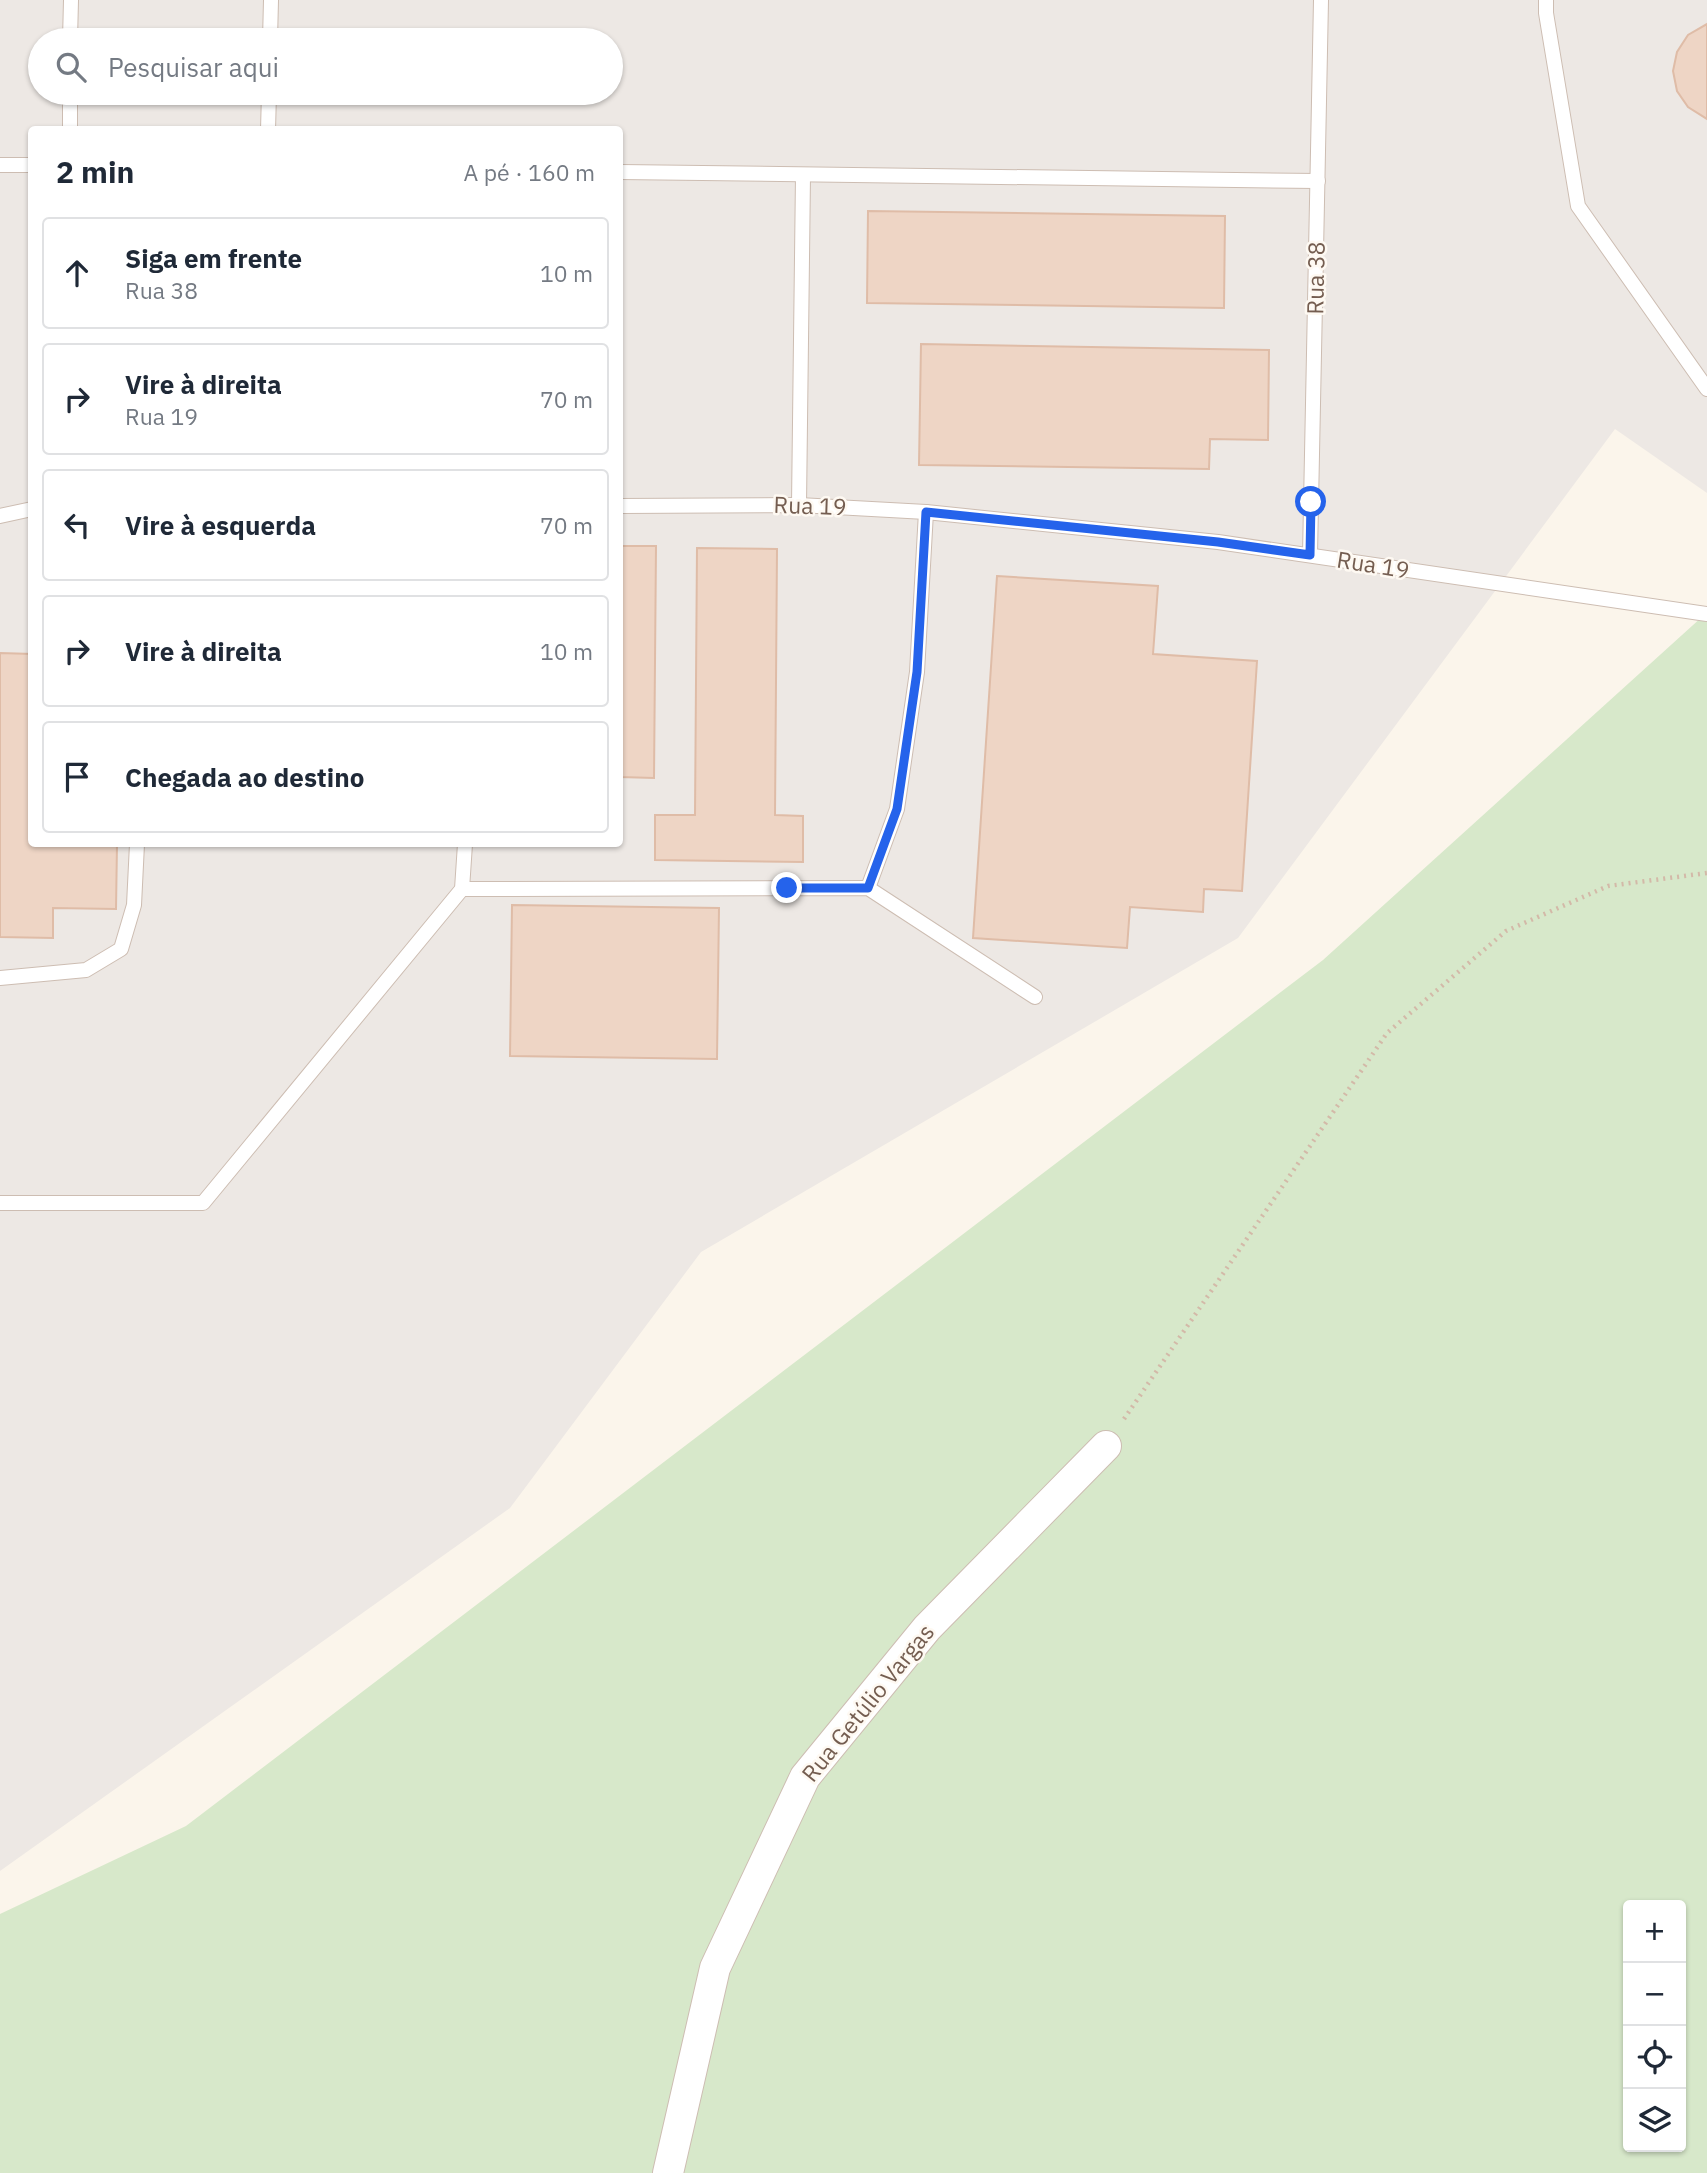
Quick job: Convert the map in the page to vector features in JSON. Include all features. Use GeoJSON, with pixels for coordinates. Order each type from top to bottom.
{"type":"FeatureCollection","features":[{"type":"Feature","properties":{"kind":"street","name":"Rua Getúlio Vargas"},"geometry":{"type":"LineString","coordinates":[[667,2173],[715,1968],[805,1777],[927,1628],[1106,1446]]}},
{"type":"Feature","properties":{"kind":"lane"},"geometry":{"type":"LineString","coordinates":[[71,0],[71,28]]}},
{"type":"Feature","properties":{"kind":"lane"},"geometry":{"type":"LineString","coordinates":[[270,28],[271,0]]}},
{"type":"Feature","properties":{"kind":"lane","name":"Rua 38"},"geometry":{"type":"LineString","coordinates":[[1310,555],[1321,0]]}},
{"type":"Feature","properties":{"kind":"lane"},"geometry":{"type":"LineString","coordinates":[[1546,0],[1578,206],[1707,389]]}},
{"type":"Feature","properties":{"kind":"lane"},"geometry":{"type":"LineString","coordinates":[[70,105],[70,126]]}},
{"type":"Feature","properties":{"kind":"lane"},"geometry":{"type":"LineString","coordinates":[[268,126],[269,105]]}},
{"type":"Feature","properties":{"kind":"lane"},"geometry":{"type":"LineString","coordinates":[[0,165],[28,165]]}},
{"type":"Feature","properties":{"kind":"lane"},"geometry":{"type":"LineString","coordinates":[[623,172],[1318,181]]}},
{"type":"Feature","properties":{"kind":"lane"},"geometry":{"type":"LineString","coordinates":[[799,505],[803,175]]}},
{"type":"Feature","properties":{"kind":"lane","name":"Rua 19"},"geometry":{"type":"LineString","coordinates":[[623,506],[799,505],[926,512],[1218,542],[1707,614]]}},
{"type":"Feature","properties":{"kind":"lane"},"geometry":{"type":"LineString","coordinates":[[0,516],[28,510]]}},
{"type":"Feature","properties":{"kind":"lane"},"geometry":{"type":"LineString","coordinates":[[868,888],[897,809],[917,672],[926,512]]}},
{"type":"Feature","properties":{"kind":"lane"},"geometry":{"type":"LineString","coordinates":[[0,978],[86,970],[121,949],[134,905],[137,847]]}},
{"type":"Feature","properties":{"kind":"lane"},"geometry":{"type":"LineString","coordinates":[[0,1203],[203,1203],[462,889],[465,847]]}},
{"type":"Feature","properties":{"kind":"lane"},"geometry":{"type":"LineString","coordinates":[[462,889],[868,888],[1035,998]]}},
{"type":"Feature","properties":{"kind":"path"},"geometry":{"type":"LineString","coordinates":[[1106,1446],[1387,1033],[1506,931],[1608,886],[1707,873]]}},
{"type":"Feature","properties":{"kind":"shaded area"},"geometry":{"type":"Polygon","coordinates":[[[0,0],[1707,0],[1707,493],[1615,429],[1238,938],[701,1252],[510,1508],[0,1871],[0,0]]]}},
{"type":"Feature","properties":{"kind":"green space"},"geometry":{"type":"Polygon","coordinates":[[[1703,616],[1707,620],[1707,2173],[0,2173],[0,1914],[186,1826],[1323,960],[1703,616]]]}},
{"type":"Feature","properties":{"kind":"building"},"geometry":{"type":"Polygon","coordinates":[[[1707,24],[1707,119],[1688,107],[1677,91],[1673,71],[1677,52],[1688,35],[1707,24]]]}},
{"type":"Feature","properties":{"kind":"building"},"geometry":{"type":"Polygon","coordinates":[[[868,211],[1225,216],[1224,308],[867,303],[868,211]]]}},
{"type":"Feature","properties":{"kind":"building"},"geometry":{"type":"Polygon","coordinates":[[[921,344],[1269,350],[1268,440],[1210,439],[1209,469],[919,465],[921,344]]]}},
{"type":"Feature","properties":{"kind":"building"},"geometry":{"type":"Polygon","coordinates":[[[623,546],[656,546],[654,778],[623,777],[623,546]]]}},
{"type":"Feature","properties":{"kind":"building"},"geometry":{"type":"Polygon","coordinates":[[[697,548],[777,549],[775,815],[803,816],[803,862],[655,860],[655,815],[695,815],[697,548]]]}},
{"type":"Feature","properties":{"kind":"building"},"geometry":{"type":"Polygon","coordinates":[[[997,576],[1158,586],[1153,654],[1257,661],[1242,891],[1204,889],[1203,912],[1130,907],[1127,948],[973,938],[997,576]]]}},
{"type":"Feature","properties":{"kind":"building"},"geometry":{"type":"Polygon","coordinates":[[[0,653],[28,654],[28,847],[117,847],[116,909],[53,908],[53,938],[0,937],[0,653]]]}},
{"type":"Feature","properties":{"kind":"building"},"geometry":{"type":"Polygon","coordinates":[[[512,905],[719,908],[717,1059],[510,1056],[512,905]]]}},
{"type":"Feature","properties":{"kind":"route"},"geometry":{"type":"LineString","coordinates":[[787,888],[868,888],[897,809],[917,672],[926,512],[1218,542],[1310,555],[1311,502]]}}]}
